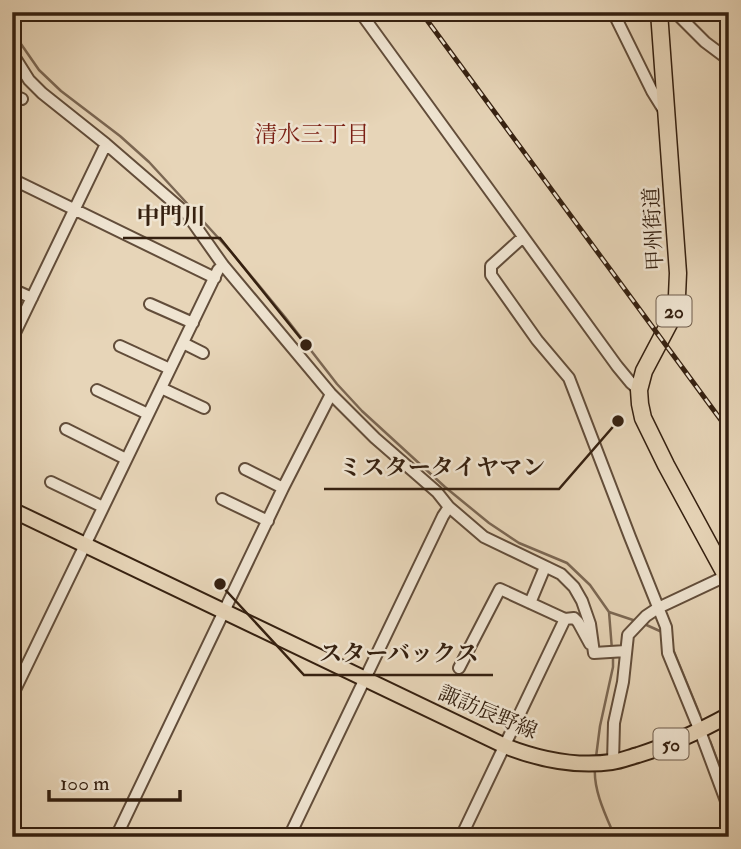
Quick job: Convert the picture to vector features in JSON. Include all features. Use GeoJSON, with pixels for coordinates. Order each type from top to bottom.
{"type":"FeatureCollection","features":[{"type":"Feature","properties":{"kind":"highway","name":"甲州街道"},"geometry":{"type":"LineString","coordinates":[[639,390],[644,371],[673,316],[677,296],[678,273],[659,12]]}},
{"type":"Feature","properties":{"kind":"highway"},"geometry":{"type":"LineString","coordinates":[[639,390],[643,418],[727,579]]}},
{"type":"Feature","properties":{"kind":"main road","name":"諏訪辰野線"},"geometry":{"type":"LineString","coordinates":[[12,510],[522,753],[554,761],[611,762],[660,748],[729,715]]}},
{"type":"Feature","properties":{"kind":"street"},"geometry":{"type":"LineString","coordinates":[[360,12],[617,366],[639,390]]}},
{"type":"Feature","properties":{"kind":"street"},"geometry":{"type":"LineString","coordinates":[[613,12],[667,116]]}},
{"type":"Feature","properties":{"kind":"street"},"geometry":{"type":"LineString","coordinates":[[675,12],[705,42],[729,60]]}},
{"type":"Feature","properties":{"kind":"street"},"geometry":{"type":"LineString","coordinates":[[12,53],[41,93],[106,144],[187,214],[223,265],[331,394],[375,438],[484,537],[561,575],[574,587],[582,601],[596,649]]}},
{"type":"Feature","properties":{"kind":"street"},"geometry":{"type":"LineString","coordinates":[[12,339],[106,144]]}},
{"type":"Feature","properties":{"kind":"street"},"geometry":{"type":"LineString","coordinates":[[12,179],[215,278]]}},
{"type":"Feature","properties":{"kind":"street"},"geometry":{"type":"LineString","coordinates":[[523,237],[491,266],[491,275],[537,340],[569,378],[666,627],[668,653],[729,809]]}},
{"type":"Feature","properties":{"kind":"street"},"geometry":{"type":"LineString","coordinates":[[12,696],[218,270],[223,265]]}},
{"type":"Feature","properties":{"kind":"street"},"geometry":{"type":"LineString","coordinates":[[12,289],[32,298]]}},
{"type":"Feature","properties":{"kind":"street"},"geometry":{"type":"LineString","coordinates":[[150,304],[193,323]]}},
{"type":"Feature","properties":{"kind":"street"},"geometry":{"type":"LineString","coordinates":[[183,343],[203,353]]}},
{"type":"Feature","properties":{"kind":"street"},"geometry":{"type":"LineString","coordinates":[[120,346],[170,369]]}},
{"type":"Feature","properties":{"kind":"street"},"geometry":{"type":"LineString","coordinates":[[161,388],[204,408]]}},
{"type":"Feature","properties":{"kind":"street"},"geometry":{"type":"LineString","coordinates":[[97,390],[148,414]]}},
{"type":"Feature","properties":{"kind":"street"},"geometry":{"type":"LineString","coordinates":[[116,837],[283,488],[331,394]]}},
{"type":"Feature","properties":{"kind":"street"},"geometry":{"type":"LineString","coordinates":[[66,429],[126,459]]}},
{"type":"Feature","properties":{"kind":"street"},"geometry":{"type":"LineString","coordinates":[[245,470],[283,488]]}},
{"type":"Feature","properties":{"kind":"street"},"geometry":{"type":"LineString","coordinates":[[51,482],[103,507]]}},
{"type":"Feature","properties":{"kind":"street"},"geometry":{"type":"LineString","coordinates":[[222,499],[268,521]]}},
{"type":"Feature","properties":{"kind":"street"},"geometry":{"type":"LineString","coordinates":[[289,837],[449,508]]}},
{"type":"Feature","properties":{"kind":"street"},"geometry":{"type":"LineString","coordinates":[[530,603],[545,567]]}},
{"type":"Feature","properties":{"kind":"street"},"geometry":{"type":"LineString","coordinates":[[611,762],[614,723],[623,682],[624,652],[628,635],[657,608],[727,579]]}},
{"type":"Feature","properties":{"kind":"street"},"geometry":{"type":"LineString","coordinates":[[459,668],[500,589],[565,619],[574,618],[596,649],[624,652]]}},
{"type":"Feature","properties":{"kind":"street"},"geometry":{"type":"LineString","coordinates":[[461,837],[565,619]]}},
{"type":"Feature","properties":{"kind":"waterway"},"geometry":{"type":"LineString","coordinates":[[12,31],[39,70],[149,162],[232,253],[337,384],[362,411],[445,487],[489,523],[519,543],[567,563],[590,585],[609,612],[612,650]]}},
{"type":"Feature","properties":{"kind":"waterway"},"geometry":{"type":"LineString","coordinates":[[609,612],[636,621]]}},
{"type":"Feature","properties":{"kind":"waterway"},"geometry":{"type":"LineString","coordinates":[[642,623],[662,632]]}},
{"type":"Feature","properties":{"kind":"waterway"},"geometry":{"type":"LineString","coordinates":[[670,642],[700,715]]}},
{"type":"Feature","properties":{"kind":"waterway"},"geometry":{"type":"LineString","coordinates":[[596,757],[613,657]]}},
{"type":"Feature","properties":{"kind":"waterway"},"geometry":{"type":"LineString","coordinates":[[710,741],[729,791]]}},
{"type":"Feature","properties":{"kind":"waterway"},"geometry":{"type":"LineString","coordinates":[[595,767],[598,794],[615,837]]}},
{"type":"Feature","properties":{"kind":"railway"},"geometry":{"type":"LineString","coordinates":[[421,12],[729,431]]}},
{"type":"Feature","properties":{"kind":"place","name":"中門川"},"geometry":{"type":"Point","coordinates":[306,345]}},
{"type":"Feature","properties":{"kind":"place","name":"ミスタータイヤマン"},"geometry":{"type":"Point","coordinates":[618,421]}},
{"type":"Feature","properties":{"kind":"place","name":"スターバックス"},"geometry":{"type":"Point","coordinates":[220,584]}},
{"type":"Feature","properties":{"kind":"district","name":"清水三丁目"},"geometry":{"type":"Point","coordinates":[312,134]}}]}
